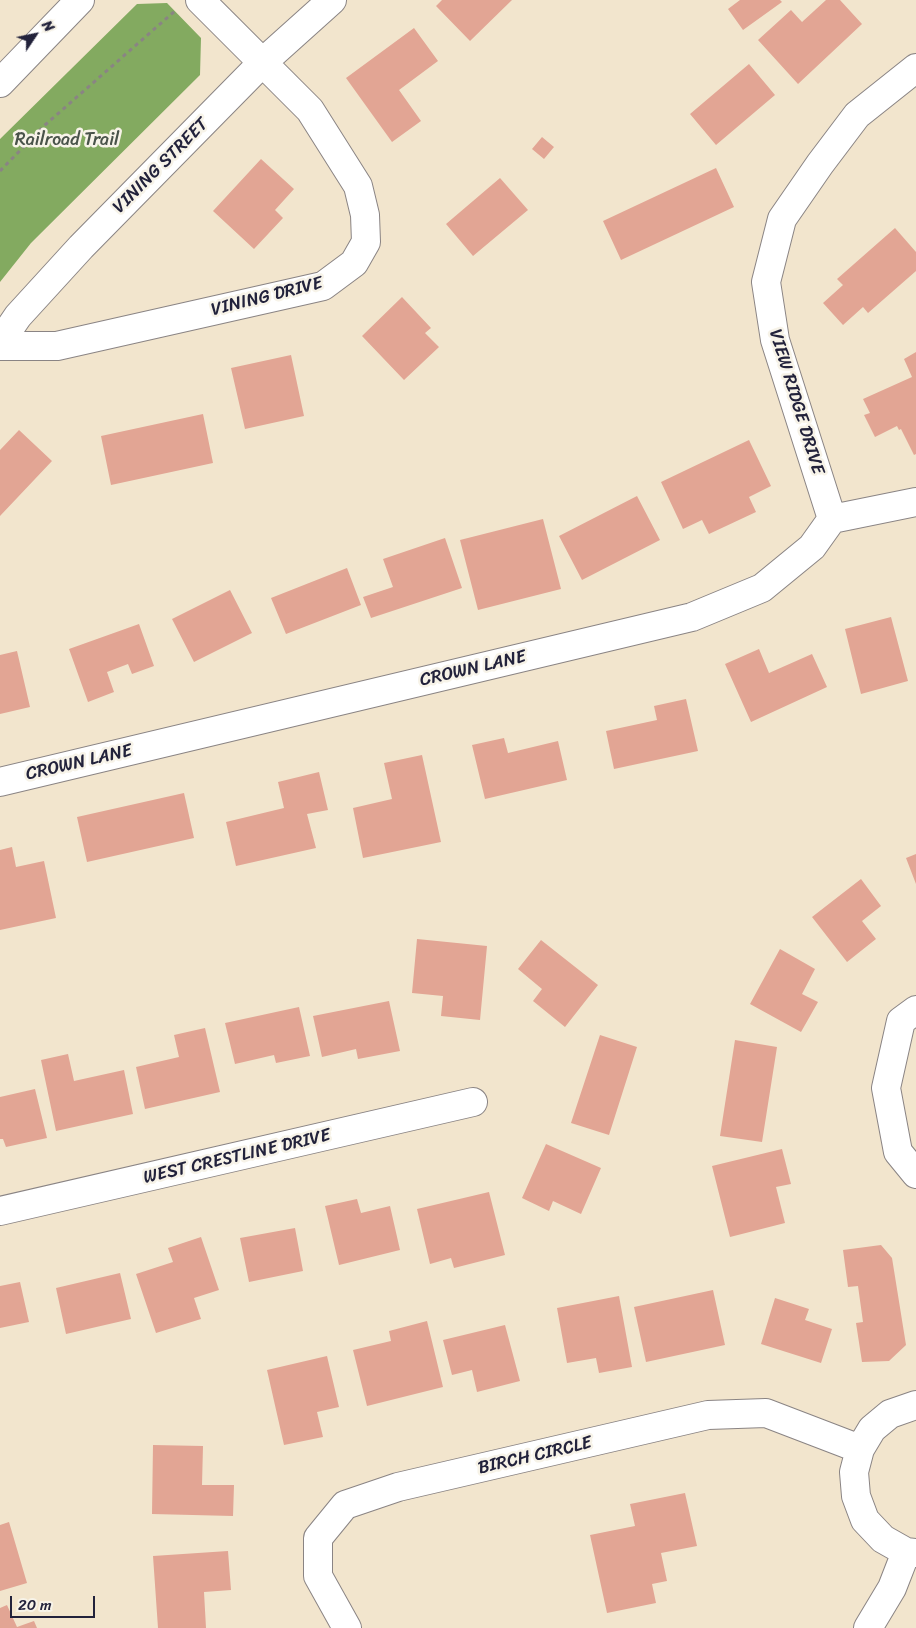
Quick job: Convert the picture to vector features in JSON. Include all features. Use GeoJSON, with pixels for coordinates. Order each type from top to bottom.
{"type":"FeatureCollection","features":[{"type":"Feature","properties":{"kind":"street"},"geometry":{"type":"LineString","coordinates":[[0,83],[80,0]]}},
{"type":"Feature","properties":{"kind":"street","name":"VINING STREET"},"geometry":{"type":"LineString","coordinates":[[0,342],[18,316],[81,246],[263,62],[332,0]]}},
{"type":"Feature","properties":{"kind":"street","name":"VINING DRIVE"},"geometry":{"type":"LineString","coordinates":[[0,346],[56,346],[323,286],[354,263],[366,242],[365,215],[358,186],[310,110],[263,62],[190,3]]}},
{"type":"Feature","properties":{"kind":"street","name":"VIEW RIDGE DRIVE"},"geometry":{"type":"LineString","coordinates":[[832,519],[775,340],[766,282],[782,219],[820,164],[857,115],[916,68]]}},
{"type":"Feature","properties":{"kind":"street"},"geometry":{"type":"LineString","coordinates":[[832,519],[916,502]]}},
{"type":"Feature","properties":{"kind":"street","name":"CROWN LANE"},"geometry":{"type":"LineString","coordinates":[[0,782],[692,617],[762,588],[812,546],[832,519]]}},
{"type":"Feature","properties":{"kind":"street"},"geometry":{"type":"LineString","coordinates":[[916,1010],[901,1021],[886,1088],[898,1152],[916,1174]]}},
{"type":"Feature","properties":{"kind":"street","name":"WEST CRESTLINE DRIVE"},"geometry":{"type":"LineString","coordinates":[[0,1211],[473,1102]]}},
{"type":"Feature","properties":{"kind":"street"},"geometry":{"type":"LineString","coordinates":[[868,1628],[911,1552],[883,1539],[866,1520],[856,1496],[854,1472],[860,1449],[872,1429],[890,1414],[916,1405]]}},
{"type":"Feature","properties":{"kind":"street","name":"BIRCH CIRCLE"},"geometry":{"type":"LineString","coordinates":[[347,1628],[318,1576],[318,1538],[345,1505],[398,1487],[708,1415],[766,1413],[860,1449]]}},
{"type":"Feature","properties":{"kind":"path"},"geometry":{"type":"LineString","coordinates":[[0,170],[45,125],[190,3]]}},
{"type":"Feature","properties":{"kind":"green space","name":"Railroad Trail"},"geometry":{"type":"Polygon","coordinates":[[[167,3],[201,38],[200,75],[31,243],[0,282],[0,139],[137,4],[167,3]]]}},
{"type":"Feature","properties":{"kind":"building"},"geometry":{"type":"Polygon","coordinates":[[[442,0],[512,0],[470,41],[436,6],[442,0]]]}},
{"type":"Feature","properties":{"kind":"building"},"geometry":{"type":"Polygon","coordinates":[[[740,0],[780,0],[782,2],[743,30],[728,9],[740,0]]]}},
{"type":"Feature","properties":{"kind":"building"},"geometry":{"type":"Polygon","coordinates":[[[826,0],[840,0],[862,24],[798,84],[758,40],[791,10],[802,22],[826,0]]]}},
{"type":"Feature","properties":{"kind":"building"},"geometry":{"type":"Polygon","coordinates":[[[414,28],[438,61],[399,90],[421,121],[392,142],[346,78],[414,28]]]}},
{"type":"Feature","properties":{"kind":"building"},"geometry":{"type":"Polygon","coordinates":[[[749,64],[775,95],[716,145],[690,114],[749,64]]]}},
{"type":"Feature","properties":{"kind":"building"},"geometry":{"type":"Polygon","coordinates":[[[542,137],[554,147],[544,159],[532,149],[542,137]]]}},
{"type":"Feature","properties":{"kind":"building"},"geometry":{"type":"Polygon","coordinates":[[[261,159],[294,189],[275,210],[283,218],[254,249],[213,211],[261,159]]]}},
{"type":"Feature","properties":{"kind":"building"},"geometry":{"type":"Polygon","coordinates":[[[716,168],[734,207],[621,260],[603,221],[716,168]]]}},
{"type":"Feature","properties":{"kind":"building"},"geometry":{"type":"Polygon","coordinates":[[[500,178],[528,210],[473,256],[446,224],[500,178]]]}},
{"type":"Feature","properties":{"kind":"building"},"geometry":{"type":"Polygon","coordinates":[[[895,228],[916,252],[916,271],[868,313],[863,307],[843,325],[823,303],[843,285],[837,279],[895,228]]]}},
{"type":"Feature","properties":{"kind":"building"},"geometry":{"type":"Polygon","coordinates":[[[402,297],[431,328],[425,333],[439,347],[404,380],[362,336],[402,297]]]}},
{"type":"Feature","properties":{"kind":"building"},"geometry":{"type":"Polygon","coordinates":[[[916,352],[916,454],[914,455],[901,429],[899,430],[897,426],[875,437],[864,415],[870,413],[863,399],[912,377],[904,359],[916,352]]]}},
{"type":"Feature","properties":{"kind":"building"},"geometry":{"type":"Polygon","coordinates":[[[291,355],[304,416],[245,429],[231,368],[291,355]]]}},
{"type":"Feature","properties":{"kind":"building"},"geometry":{"type":"Polygon","coordinates":[[[203,414],[213,463],[111,485],[101,436],[203,414]]]}},
{"type":"Feature","properties":{"kind":"building"},"geometry":{"type":"Polygon","coordinates":[[[19,430],[52,461],[0,516],[0,450],[19,430]]]}},
{"type":"Feature","properties":{"kind":"building"},"geometry":{"type":"Polygon","coordinates":[[[749,440],[771,486],[749,497],[756,512],[709,534],[702,520],[683,529],[661,482],[749,440]]]}},
{"type":"Feature","properties":{"kind":"building"},"geometry":{"type":"Polygon","coordinates":[[[637,496],[660,540],[582,580],[559,536],[637,496]]]}},
{"type":"Feature","properties":{"kind":"building"},"geometry":{"type":"Polygon","coordinates":[[[543,519],[561,589],[478,610],[460,540],[543,519]]]}},
{"type":"Feature","properties":{"kind":"building"},"geometry":{"type":"Polygon","coordinates":[[[445,538],[462,588],[371,618],[363,597],[393,587],[383,559],[445,538]]]}},
{"type":"Feature","properties":{"kind":"building"},"geometry":{"type":"Polygon","coordinates":[[[347,568],[361,605],[286,634],[271,598],[347,568]]]}},
{"type":"Feature","properties":{"kind":"building"},"geometry":{"type":"Polygon","coordinates":[[[230,590],[252,633],[194,662],[172,619],[230,590]]]}},
{"type":"Feature","properties":{"kind":"building"},"geometry":{"type":"Polygon","coordinates":[[[891,617],[908,681],[861,694],[845,629],[891,617]]]}},
{"type":"Feature","properties":{"kind":"building"},"geometry":{"type":"Polygon","coordinates":[[[139,624],[154,666],[132,674],[128,664],[107,672],[114,692],[88,702],[69,649],[139,624]]]}},
{"type":"Feature","properties":{"kind":"building"},"geometry":{"type":"Polygon","coordinates":[[[759,649],[769,673],[812,654],[827,687],[751,722],[725,664],[759,649]]]}},
{"type":"Feature","properties":{"kind":"building"},"geometry":{"type":"Polygon","coordinates":[[[17,651],[30,707],[0,714],[0,655],[17,651]]]}},
{"type":"Feature","properties":{"kind":"building"},"geometry":{"type":"Polygon","coordinates":[[[686,699],[698,751],[614,769],[606,731],[657,720],[654,706],[686,699]]]}},
{"type":"Feature","properties":{"kind":"building"},"geometry":{"type":"Polygon","coordinates":[[[504,738],[508,753],[558,741],[567,780],[485,799],[472,745],[504,738]]]}},
{"type":"Feature","properties":{"kind":"building"},"geometry":{"type":"Polygon","coordinates":[[[422,755],[441,842],[363,858],[353,808],[392,799],[384,763],[422,755]]]}},
{"type":"Feature","properties":{"kind":"building"},"geometry":{"type":"Polygon","coordinates":[[[319,772],[328,810],[307,814],[316,848],[236,866],[226,822],[284,808],[278,782],[319,772]]]}},
{"type":"Feature","properties":{"kind":"building"},"geometry":{"type":"Polygon","coordinates":[[[184,793],[194,838],[87,862],[77,817],[184,793]]]}},
{"type":"Feature","properties":{"kind":"building"},"geometry":{"type":"Polygon","coordinates":[[[12,847],[16,867],[44,861],[56,918],[0,930],[0,850],[12,847]]]}},
{"type":"Feature","properties":{"kind":"building"},"geometry":{"type":"Polygon","coordinates":[[[916,854],[916,884],[906,858],[916,854]]]}},
{"type":"Feature","properties":{"kind":"building"},"geometry":{"type":"Polygon","coordinates":[[[861,879],[881,906],[862,921],[876,939],[847,962],[812,917],[861,879]]]}},
{"type":"Feature","properties":{"kind":"building"},"geometry":{"type":"Polygon","coordinates":[[[417,939],[487,946],[480,1020],[441,1016],[443,996],[412,993],[417,939]]]}},
{"type":"Feature","properties":{"kind":"building"},"geometry":{"type":"Polygon","coordinates":[[[541,940],[598,985],[565,1027],[533,1001],[542,989],[518,969],[541,940]]]}},
{"type":"Feature","properties":{"kind":"building"},"geometry":{"type":"Polygon","coordinates":[[[780,949],[815,969],[802,994],[818,1002],[801,1032],[750,1004],[780,949]]]}},
{"type":"Feature","properties":{"kind":"building"},"geometry":{"type":"Polygon","coordinates":[[[389,1001],[400,1051],[358,1059],[356,1049],[322,1057],[313,1016],[389,1001]]]}},
{"type":"Feature","properties":{"kind":"building"},"geometry":{"type":"Polygon","coordinates":[[[299,1007],[310,1056],[276,1063],[274,1055],[235,1064],[225,1023],[299,1007]]]}},
{"type":"Feature","properties":{"kind":"building"},"geometry":{"type":"Polygon","coordinates":[[[205,1028],[220,1092],[145,1109],[136,1067],[179,1057],[174,1035],[205,1028]]]}},
{"type":"Feature","properties":{"kind":"building"},"geometry":{"type":"Polygon","coordinates":[[[600,1035],[637,1047],[609,1135],[571,1123],[600,1035]]]}},
{"type":"Feature","properties":{"kind":"building"},"geometry":{"type":"Polygon","coordinates":[[[735,1040],[777,1047],[762,1142],[720,1136],[735,1040]]]}},
{"type":"Feature","properties":{"kind":"building"},"geometry":{"type":"Polygon","coordinates":[[[68,1054],[74,1081],[124,1070],[133,1114],[56,1131],[41,1060],[68,1054]]]}},
{"type":"Feature","properties":{"kind":"building"},"geometry":{"type":"Polygon","coordinates":[[[35,1089],[47,1138],[6,1147],[3,1139],[0,1139],[0,1097],[35,1089]]]}},
{"type":"Feature","properties":{"kind":"building"},"geometry":{"type":"Polygon","coordinates":[[[546,1144],[601,1168],[581,1214],[553,1201],[549,1211],[522,1198],[546,1144]]]}},
{"type":"Feature","properties":{"kind":"building"},"geometry":{"type":"Polygon","coordinates":[[[782,1149],[791,1184],[776,1187],[785,1223],[730,1237],[712,1166],[782,1149]]]}},
{"type":"Feature","properties":{"kind":"building"},"geometry":{"type":"Polygon","coordinates":[[[489,1192],[505,1255],[454,1268],[451,1258],[430,1264],[417,1209],[489,1192]]]}},
{"type":"Feature","properties":{"kind":"building"},"geometry":{"type":"Polygon","coordinates":[[[357,1199],[361,1213],[390,1206],[400,1250],[339,1265],[325,1206],[357,1199]]]}},
{"type":"Feature","properties":{"kind":"building"},"geometry":{"type":"Polygon","coordinates":[[[295,1228],[303,1271],[249,1282],[240,1238],[295,1228]]]}},
{"type":"Feature","properties":{"kind":"building"},"geometry":{"type":"Polygon","coordinates":[[[201,1237],[219,1290],[194,1298],[201,1319],[156,1333],[136,1274],[173,1262],[168,1248],[201,1237]]]}},
{"type":"Feature","properties":{"kind":"building"},"geometry":{"type":"Polygon","coordinates":[[[881,1245],[892,1258],[906,1345],[889,1361],[862,1362],[856,1323],[863,1322],[858,1286],[848,1287],[843,1250],[881,1245]]]}},
{"type":"Feature","properties":{"kind":"building"},"geometry":{"type":"Polygon","coordinates":[[[120,1273],[131,1319],[66,1334],[56,1288],[120,1273]]]}},
{"type":"Feature","properties":{"kind":"building"},"geometry":{"type":"Polygon","coordinates":[[[20,1282],[29,1322],[0,1328],[0,1286],[20,1282]]]}},
{"type":"Feature","properties":{"kind":"building"},"geometry":{"type":"Polygon","coordinates":[[[713,1290],[725,1345],[646,1362],[634,1307],[713,1290]]]}},
{"type":"Feature","properties":{"kind":"building"},"geometry":{"type":"Polygon","coordinates":[[[619,1296],[632,1367],[599,1373],[596,1358],[567,1363],[557,1308],[619,1296]]]}},
{"type":"Feature","properties":{"kind":"building"},"geometry":{"type":"Polygon","coordinates":[[[775,1298],[809,1309],[805,1320],[832,1329],[821,1363],[761,1344],[775,1298]]]}},
{"type":"Feature","properties":{"kind":"building"},"geometry":{"type":"Polygon","coordinates":[[[427,1321],[443,1387],[367,1406],[353,1350],[391,1341],[389,1331],[427,1321]]]}},
{"type":"Feature","properties":{"kind":"building"},"geometry":{"type":"Polygon","coordinates":[[[505,1325],[520,1381],[477,1392],[472,1370],[452,1375],[443,1340],[505,1325]]]}},
{"type":"Feature","properties":{"kind":"building"},"geometry":{"type":"Polygon","coordinates":[[[327,1356],[339,1407],[317,1412],[323,1437],[284,1445],[267,1370],[327,1356]]]}},
{"type":"Feature","properties":{"kind":"building"},"geometry":{"type":"Polygon","coordinates":[[[153,1445],[203,1446],[202,1485],[234,1485],[233,1516],[152,1514],[153,1445]]]}},
{"type":"Feature","properties":{"kind":"building"},"geometry":{"type":"Polygon","coordinates":[[[685,1493],[697,1546],[661,1553],[667,1581],[652,1584],[656,1603],[607,1613],[590,1535],[635,1526],[630,1504],[685,1493]]]}},
{"type":"Feature","properties":{"kind":"building"},"geometry":{"type":"Polygon","coordinates":[[[9,1522],[27,1583],[0,1591],[0,1525],[9,1522]]]}},
{"type":"Feature","properties":{"kind":"building"},"geometry":{"type":"Polygon","coordinates":[[[228,1551],[231,1590],[204,1592],[206,1628],[158,1628],[153,1556],[228,1551]]]}},
{"type":"Feature","properties":{"kind":"building"},"geometry":{"type":"Polygon","coordinates":[[[7,1605],[17,1627],[34,1621],[37,1628],[0,1628],[0,1608],[7,1605]]]}}]}
